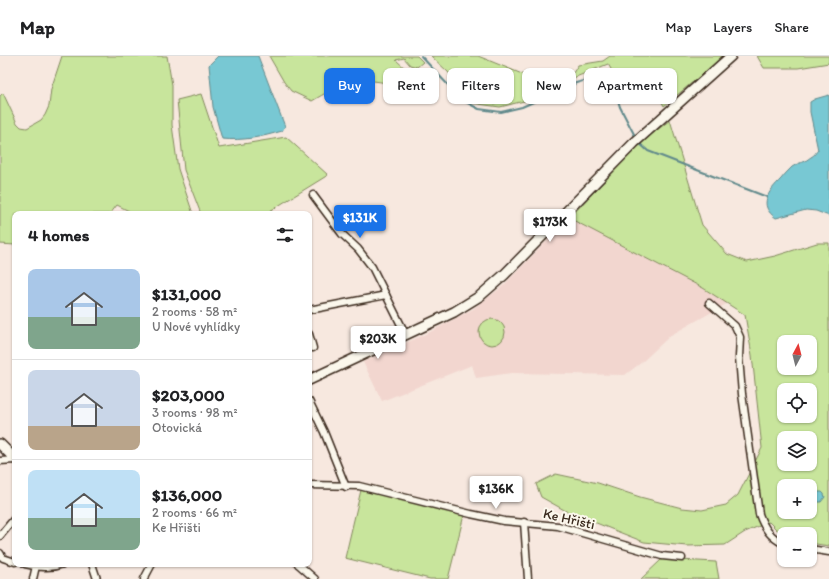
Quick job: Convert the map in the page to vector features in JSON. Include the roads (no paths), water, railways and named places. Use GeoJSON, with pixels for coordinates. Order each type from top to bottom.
{"type":"FeatureCollection","features":[{"type":"Feature","properties":{"kind":"street"},"geometry":{"type":"LineString","coordinates":[[312,379],[439,320],[480,296],[504,275],[640,137],[731,56]]}},
{"type":"Feature","properties":{"kind":"street"},"geometry":{"type":"LineString","coordinates":[[314,195],[342,234],[358,249],[372,267],[406,335]]}},
{"type":"Feature","properties":{"kind":"street"},"geometry":{"type":"LineString","coordinates":[[312,309],[386,295]]}},
{"type":"Feature","properties":{"kind":"street"},"geometry":{"type":"LineString","coordinates":[[709,303],[735,326],[740,337],[739,357],[742,394],[759,514],[764,528],[777,540]]}},
{"type":"Feature","properties":{"kind":"street"},"geometry":{"type":"LineString","coordinates":[[312,407],[324,432],[346,487]]}},
{"type":"Feature","properties":{"kind":"street"},"geometry":{"type":"LineString","coordinates":[[0,444],[12,457]]}},
{"type":"Feature","properties":{"kind":"street"},"geometry":{"type":"LineString","coordinates":[[0,461],[12,460]]}},
{"type":"Feature","properties":{"kind":"street","name":"Ke Hřišti"},"geometry":{"type":"LineString","coordinates":[[312,485],[346,487],[359,486],[471,514],[504,520],[558,526],[662,556],[682,558]]}},
{"type":"Feature","properties":{"kind":"street"},"geometry":{"type":"LineString","coordinates":[[0,536],[12,522]]}},
{"type":"Feature","properties":{"kind":"street"},"geometry":{"type":"LineString","coordinates":[[524,522],[528,579]]}},
{"type":"Feature","properties":{"kind":"street"},"geometry":{"type":"LineString","coordinates":[[817,550],[829,552]]}},
{"type":"Feature","properties":{"kind":"street"},"geometry":{"type":"LineString","coordinates":[[0,553],[3,558],[12,561]]}},
{"type":"Feature","properties":{"kind":"street"},"geometry":{"type":"LineString","coordinates":[[33,579],[36,567]]}},
{"type":"Feature","properties":{"kind":"street"},"geometry":{"type":"LineString","coordinates":[[40,567],[55,567]]}},
{"type":"Feature","properties":{"kind":"street"},"geometry":{"type":"LineString","coordinates":[[93,567],[97,579]]}},
{"type":"Feature","properties":{"kind":"street"},"geometry":{"type":"LineString","coordinates":[[144,579],[150,567]]}},
{"type":"Feature","properties":{"kind":"street"},"geometry":{"type":"LineString","coordinates":[[301,567],[315,579]]}},
{"type":"Feature","properties":{"kind":"water"},"geometry":{"type":"Polygon","coordinates":[[[218,56],[258,56],[285,126],[282,131],[252,138],[222,139],[213,107],[209,65],[218,56]]]}},
{"type":"Feature","properties":{"kind":"water"},"geometry":{"type":"Polygon","coordinates":[[[829,95],[829,216],[816,211],[806,210],[776,218],[767,208],[766,203],[769,193],[792,167],[809,159],[818,150],[810,112],[810,102],[829,95]]]}},
{"type":"Feature","properties":{"kind":"water"},"geometry":{"type":"Polygon","coordinates":[[[817,492],[822,492],[824,494],[825,497],[821,502],[817,502],[817,492]]]}},
{"type":"Feature","properties":{"kind":"waterway"},"geometry":{"type":"LineString","coordinates":[[421,56],[462,100],[479,109],[501,112],[522,107],[584,81]]}},
{"type":"Feature","properties":{"kind":"waterway"},"geometry":{"type":"LineString","coordinates":[[619,104],[636,138]]}},
{"type":"Feature","properties":{"kind":"waterway"},"geometry":{"type":"LineString","coordinates":[[639,143],[648,151],[767,197]]}}]}
